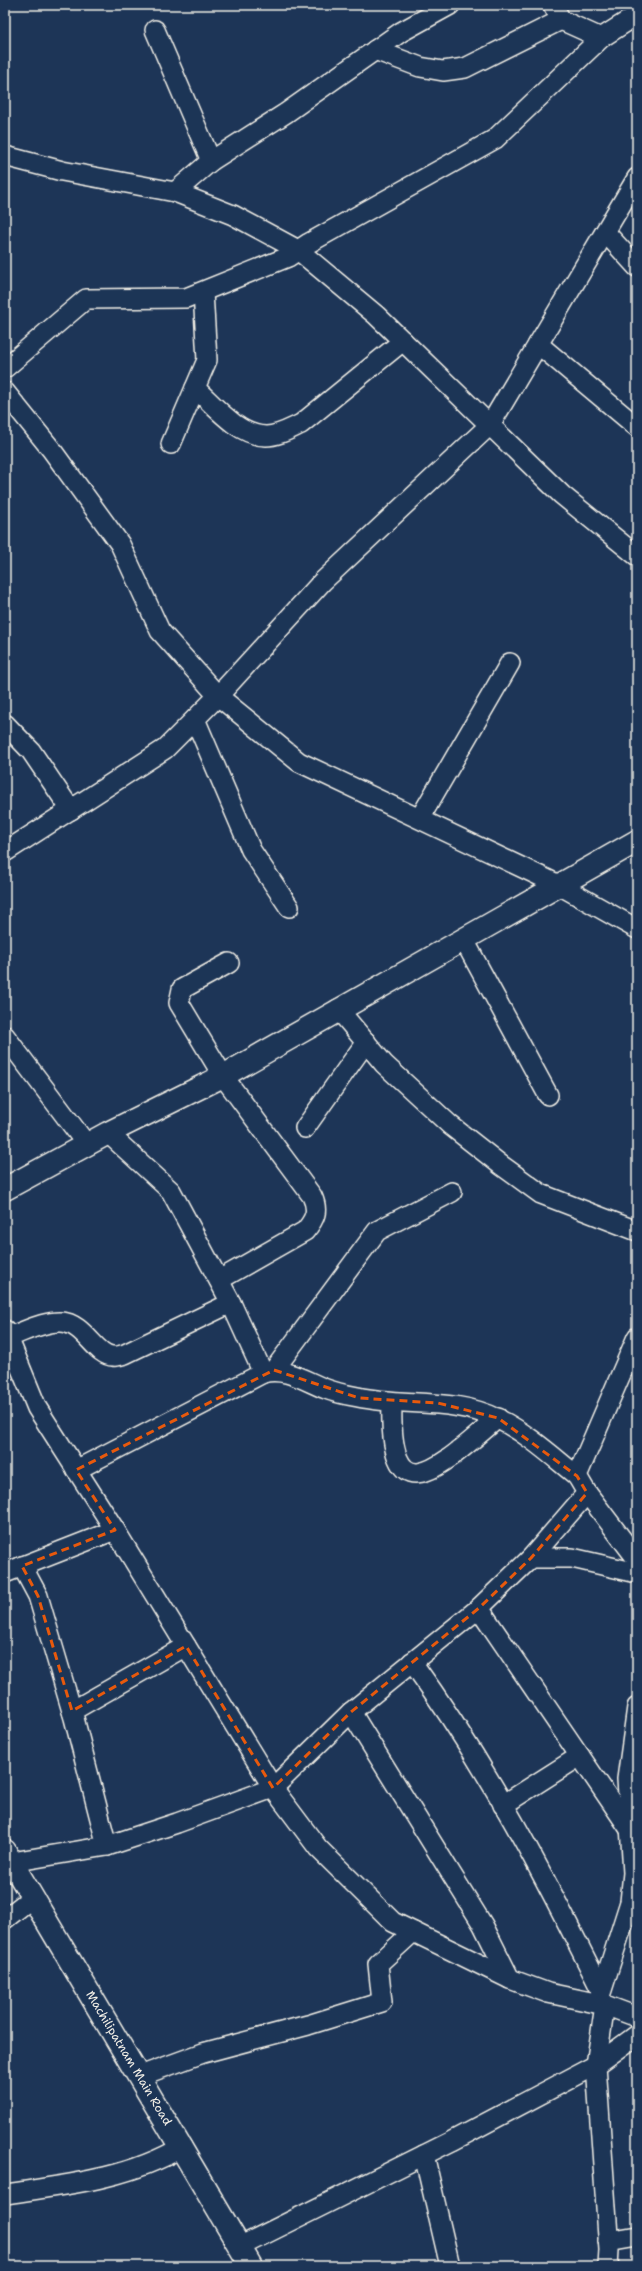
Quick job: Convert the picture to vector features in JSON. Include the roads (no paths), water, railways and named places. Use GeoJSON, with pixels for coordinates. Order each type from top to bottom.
{"type":"FeatureCollection","features":[{"type":"Feature","properties":{"kind":"street"},"geometry":{"type":"LineString","coordinates":[[175,192],[212,161],[286,113],[401,32],[450,5]]}},
{"type":"Feature","properties":{"kind":"street"},"geometry":{"type":"LineString","coordinates":[[375,50],[420,67],[443,71],[465,68],[557,12],[601,38]]}},
{"type":"Feature","properties":{"kind":"street"},"geometry":{"type":"LineString","coordinates":[[5,368],[86,299],[186,298],[288,257],[495,139],[601,38],[637,16]]}},
{"type":"Feature","properties":{"kind":"street"},"geometry":{"type":"LineString","coordinates":[[155,30],[212,161]]}},
{"type":"Feature","properties":{"kind":"street"},"geometry":{"type":"LineString","coordinates":[[5,156],[62,171],[175,192],[233,215],[298,250],[376,315],[562,495],[637,556]]}},
{"type":"Feature","properties":{"kind":"street"},"geometry":{"type":"LineString","coordinates":[[5,852],[165,749],[218,696],[322,582],[490,425],[637,178]]}},
{"type":"Feature","properties":{"kind":"street"},"geometry":{"type":"LineString","coordinates":[[605,232],[637,267]]}},
{"type":"Feature","properties":{"kind":"street"},"geometry":{"type":"LineString","coordinates":[[171,444],[208,360],[203,292]]}},
{"type":"Feature","properties":{"kind":"street"},"geometry":{"type":"LineString","coordinates":[[195,388],[236,424],[248,432],[266,436],[281,433],[301,424],[404,341]]}},
{"type":"Feature","properties":{"kind":"street"},"geometry":{"type":"LineString","coordinates":[[538,344],[637,427]]}},
{"type":"Feature","properties":{"kind":"street"},"geometry":{"type":"LineString","coordinates":[[5,392],[51,449],[120,544],[160,631],[218,696],[299,762],[559,885],[637,929]]}},
{"type":"Feature","properties":{"kind":"street"},"geometry":{"type":"LineString","coordinates":[[420,818],[510,663]]}},
{"type":"Feature","properties":{"kind":"street"},"geometry":{"type":"LineString","coordinates":[[195,719],[252,850],[289,907]]}},
{"type":"Feature","properties":{"kind":"street"},"geometry":{"type":"LineString","coordinates":[[5,724],[31,751],[71,810]]}},
{"type":"Feature","properties":{"kind":"street"},"geometry":{"type":"LineString","coordinates":[[5,1189],[108,1133],[223,1076],[338,1009],[464,940],[637,842]]}},
{"type":"Feature","properties":{"kind":"street"},"geometry":{"type":"LineString","coordinates":[[464,940],[548,1095]]}},
{"type":"Feature","properties":{"kind":"street"},"geometry":{"type":"LineString","coordinates":[[219,1280],[305,1231],[315,1219],[316,1206],[312,1196],[223,1076],[179,1003],[182,988],[229,963]]}},
{"type":"Feature","properties":{"kind":"street"},"geometry":{"type":"LineString","coordinates":[[338,1009],[384,1064],[450,1125],[541,1194],[637,1231]]}},
{"type":"Feature","properties":{"kind":"street"},"geometry":{"type":"LineString","coordinates":[[5,1036],[87,1145]]}},
{"type":"Feature","properties":{"kind":"street"},"geometry":{"type":"LineString","coordinates":[[305,1128],[366,1042]]}},
{"type":"Feature","properties":{"kind":"street"},"geometry":{"type":"LineString","coordinates":[[108,1133],[171,1191],[268,1372]]}},
{"type":"Feature","properties":{"kind":"street"},"geometry":{"type":"LineString","coordinates":[[76,1470],[268,1372],[377,1231],[452,1192]]}},
{"type":"Feature","properties":{"kind":"street"},"geometry":{"type":"LineString","coordinates":[[231,1303],[125,1354],[112,1357],[105,1354],[82,1330],[72,1324],[61,1322],[45,1324],[6,1334],[37,1408],[115,1530],[273,1788],[318,1848],[393,1922],[510,1979],[548,1993],[601,2000],[637,2017]]}},
{"type":"Feature","properties":{"kind":"street"},"geometry":{"type":"LineString","coordinates":[[577,1476],[637,1337]]}},
{"type":"Feature","properties":{"kind":"street"},"geometry":{"type":"LineString","coordinates":[[268,1372],[294,1375],[327,1389],[359,1398],[392,1402],[438,1403],[474,1410],[498,1418],[520,1431],[577,1476],[587,1493],[637,1559]]}},
{"type":"Feature","properties":{"kind":"street"},"geometry":{"type":"LineString","coordinates":[[392,1402],[391,1430],[397,1458],[404,1469],[413,1474],[424,1473],[440,1466],[498,1418]]}},
{"type":"Feature","properties":{"kind":"street"},"geometry":{"type":"LineString","coordinates":[[8,1856],[107,1846],[273,1788],[351,1712],[479,1608],[531,1558],[587,1493]]}},
{"type":"Feature","properties":{"kind":"street"},"geometry":{"type":"LineString","coordinates":[[107,1846],[72,1711],[38,1596],[13,1570],[115,1530]]}},
{"type":"Feature","properties":{"kind":"street"},"geometry":{"type":"LineString","coordinates":[[531,1558],[572,1558],[637,1573]]}},
{"type":"Feature","properties":{"kind":"street"},"geometry":{"type":"LineString","coordinates":[[479,1608],[629,1828]]}},
{"type":"Feature","properties":{"kind":"street"},"geometry":{"type":"LineString","coordinates":[[72,1711],[186,1646]]}},
{"type":"Feature","properties":{"kind":"street"},"geometry":{"type":"LineString","coordinates":[[412,1662],[464,1738],[542,1872],[601,2000]]}},
{"type":"Feature","properties":{"kind":"street"},"geometry":{"type":"LineString","coordinates":[[608,2266],[608,2241],[596,2065],[601,2000],[630,1902],[633,1873],[627,1779],[637,1707]]}},
{"type":"Feature","properties":{"kind":"street"},"geometry":{"type":"LineString","coordinates":[[351,1712],[483,1925],[510,1979]]}},
{"type":"Feature","properties":{"kind":"street"},"geometry":{"type":"LineString","coordinates":[[503,1805],[580,1756]]}},
{"type":"Feature","properties":{"kind":"street","name":"Machilipatnam Main Road"},"geometry":{"type":"LineString","coordinates":[[8,1856],[252,2266]]}},
{"type":"Feature","properties":{"kind":"street"},"geometry":{"type":"LineString","coordinates":[[5,1920],[33,1897]]}},
{"type":"Feature","properties":{"kind":"street"},"geometry":{"type":"LineString","coordinates":[[140,2076],[203,2053],[308,2025],[382,2002],[378,1964],[413,1932]]}},
{"type":"Feature","properties":{"kind":"street"},"geometry":{"type":"LineString","coordinates":[[240,2246],[424,2155],[596,2065],[637,2035]]}},
{"type":"Feature","properties":{"kind":"street"},"geometry":{"type":"LineString","coordinates":[[5,2194],[104,2178],[161,2160],[182,2147]]}},
{"type":"Feature","properties":{"kind":"street"},"geometry":{"type":"LineString","coordinates":[[424,2155],[450,2266]]}},
{"type":"Feature","properties":{"kind":"street"},"geometry":{"type":"LineString","coordinates":[[608,2241],[637,2236]]}}]}
